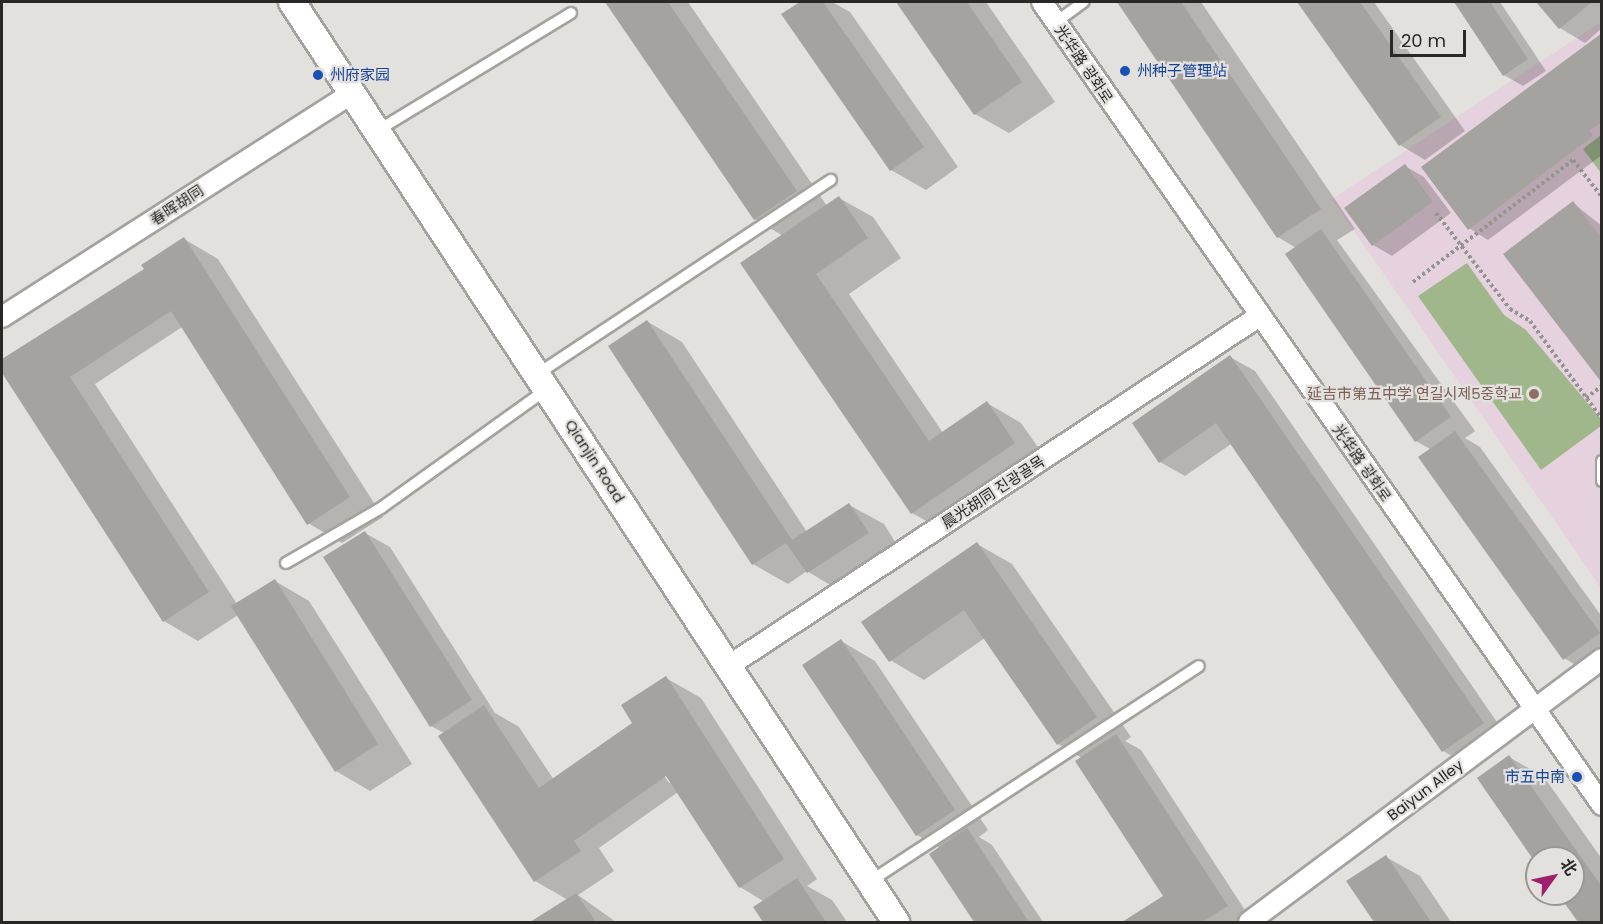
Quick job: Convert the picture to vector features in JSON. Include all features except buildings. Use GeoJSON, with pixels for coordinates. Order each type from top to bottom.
{"type":"FeatureCollection","features":[{"type":"Feature","properties":{"kind":"street","name":"Qianjin Road"},"geometry":{"type":"LineString","coordinates":[[292,2],[544,380],[728,667],[896,922]]}},
{"type":"Feature","properties":{"kind":"street","name":"光华路 광화로"},"geometry":{"type":"LineString","coordinates":[[1042,2],[1258,317],[1602,805]]}},
{"type":"Feature","properties":{"kind":"street","name":"春晖胡同"},"geometry":{"type":"LineString","coordinates":[[2,317],[352,93]]}},
{"type":"Feature","properties":{"kind":"street","name":"晨光胡同 진광골목"},"geometry":{"type":"LineString","coordinates":[[728,667],[1258,317]]}},
{"type":"Feature","properties":{"kind":"street","name":"Baiyun Alley"},"geometry":{"type":"LineString","coordinates":[[1250,922],[1602,659]]}},
{"type":"Feature","properties":{"kind":"lane"},"geometry":{"type":"LineString","coordinates":[[1056,22],[1084,2]]}},
{"type":"Feature","properties":{"kind":"lane"},"geometry":{"type":"LineString","coordinates":[[377,131],[571,13]]}},
{"type":"Feature","properties":{"kind":"lane"},"geometry":{"type":"LineString","coordinates":[[286,563],[381,508],[544,380],[831,180]]}},
{"type":"Feature","properties":{"kind":"lane"},"geometry":{"type":"LineString","coordinates":[[1602,461],[1602,481]]}},
{"type":"Feature","properties":{"kind":"lane"},"geometry":{"type":"LineString","coordinates":[[869,882],[1199,666]]}},
{"type":"Feature","properties":{"kind":"path"},"geometry":{"type":"LineString","coordinates":[[1413,282],[1573,160],[1602,197]]}},
{"type":"Feature","properties":{"kind":"path"},"geometry":{"type":"LineString","coordinates":[[1436,213],[1510,309],[1530,321],[1602,419]]}},
{"type":"Feature","properties":{"kind":"path"},"geometry":{"type":"LineString","coordinates":[[1586,398],[1602,386]]}},
{"type":"Feature","properties":{"kind":"shaded area","name":"延吉市第五中学 연길시제5중학교"},"geometry":{"type":"Polygon","coordinates":[[[1601,22],[1601,588],[1332,199],[1601,22]]]}},
{"type":"Feature","properties":{"kind":"green space"},"geometry":{"type":"Polygon","coordinates":[[[1601,135],[1601,173],[1583,149],[1601,135]]]}},
{"type":"Feature","properties":{"kind":"green space"},"geometry":{"type":"Polygon","coordinates":[[[1467,263],[1504,315],[1526,330],[1601,419],[1601,426],[1541,470],[1418,296],[1467,263]]]}},
{"type":"Feature","properties":{"kind":"place","name":"州种子管理站"},"geometry":{"type":"Point","coordinates":[1125,71]}},
{"type":"Feature","properties":{"kind":"place","name":"州府家园"},"geometry":{"type":"Point","coordinates":[318,75]}},
{"type":"Feature","properties":{"kind":"place","name":"延吉市第五中学 연길시제5중학교"},"geometry":{"type":"Point","coordinates":[1534,394]}},
{"type":"Feature","properties":{"kind":"place","name":"市五中南"},"geometry":{"type":"Point","coordinates":[1577,777]}}]}
